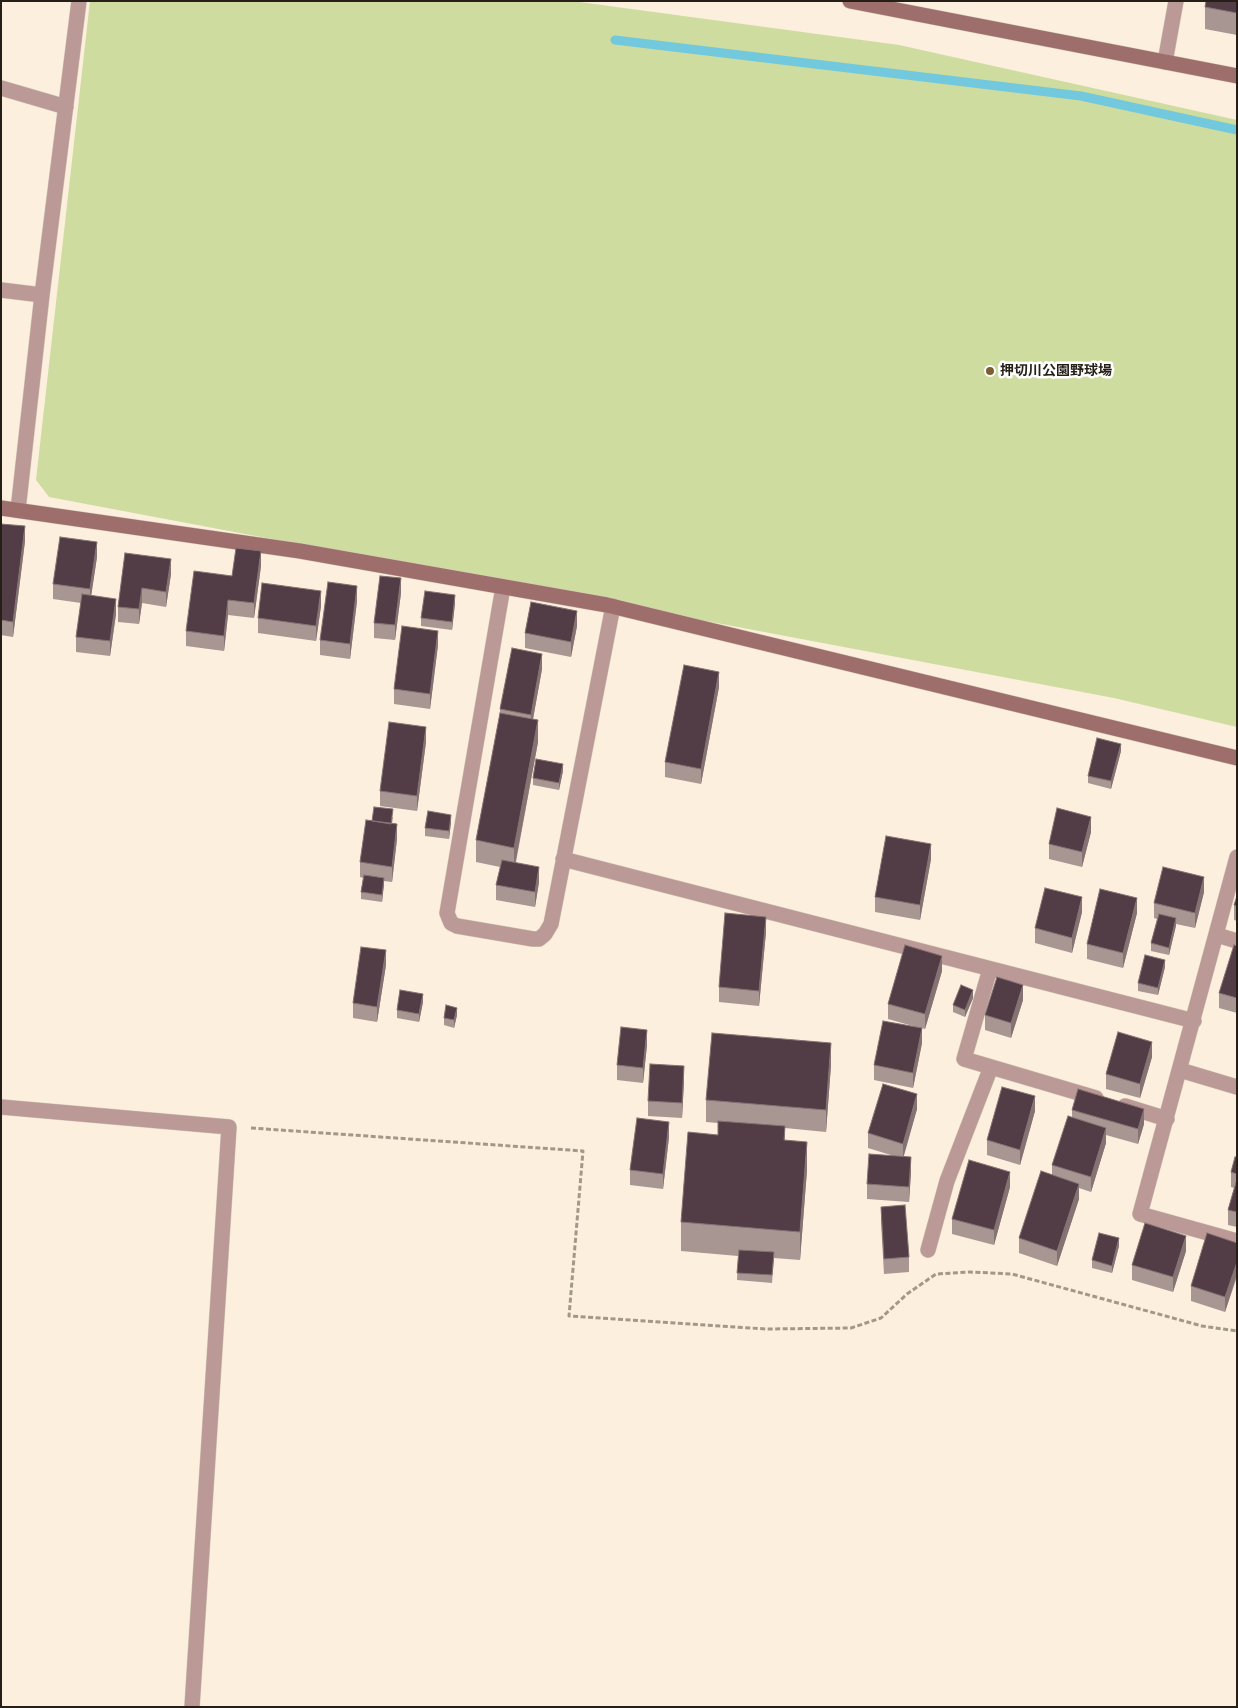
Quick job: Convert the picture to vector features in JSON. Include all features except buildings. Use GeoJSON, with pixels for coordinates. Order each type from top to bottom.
{"type":"FeatureCollection","features":[{"type":"Feature","properties":{"kind":"street"},"geometry":{"type":"LineString","coordinates":[[18,510],[42,296],[80,1]]}},
{"type":"Feature","properties":{"kind":"street"},"geometry":{"type":"LineString","coordinates":[[850,1],[1237,76]]}},
{"type":"Feature","properties":{"kind":"street"},"geometry":{"type":"LineString","coordinates":[[1165,62],[1176,1]]}},
{"type":"Feature","properties":{"kind":"street"},"geometry":{"type":"LineString","coordinates":[[1,88],[66,107]]}},
{"type":"Feature","properties":{"kind":"street"},"geometry":{"type":"LineString","coordinates":[[1,290],[42,296]]}},
{"type":"Feature","properties":{"kind":"street"},"geometry":{"type":"LineString","coordinates":[[1,508],[300,551],[613,606],[1237,758]]}},
{"type":"Feature","properties":{"kind":"street"},"geometry":{"type":"LineString","coordinates":[[503,587],[447,913],[451,923],[457,926],[539,939],[545,934],[551,924],[613,606]]}},
{"type":"Feature","properties":{"kind":"street"},"geometry":{"type":"LineString","coordinates":[[1237,857],[1194,1021],[1140,1214],[1237,1241]]}},
{"type":"Feature","properties":{"kind":"street"},"geometry":{"type":"LineString","coordinates":[[564,859],[1194,1021]]}},
{"type":"Feature","properties":{"kind":"street"},"geometry":{"type":"LineString","coordinates":[[1217,935],[1237,941]]}},
{"type":"Feature","properties":{"kind":"street"},"geometry":{"type":"LineString","coordinates":[[990,970],[964,1059],[1166,1119]]}},
{"type":"Feature","properties":{"kind":"street"},"geometry":{"type":"LineString","coordinates":[[928,1250],[947,1181],[991,1067]]}},
{"type":"Feature","properties":{"kind":"street"},"geometry":{"type":"LineString","coordinates":[[1180,1070],[1237,1087]]}},
{"type":"Feature","properties":{"kind":"street"},"geometry":{"type":"LineString","coordinates":[[1,1108],[229,1127],[192,1707]]}},
{"type":"Feature","properties":{"kind":"path"},"geometry":{"type":"LineString","coordinates":[[229,1127],[583,1151],[569,1316],[766,1329],[851,1328],[881,1318],[907,1294],[936,1274],[970,1272],[1012,1274],[1202,1326],[1237,1331]]}},
{"type":"Feature","properties":{"kind":"green space"},"geometry":{"type":"Polygon","coordinates":[[[90,1],[572,1],[899,45],[1237,120],[1237,727],[1114,698],[49,497],[36,480],[90,1]]]}},
{"type":"Feature","properties":{"kind":"waterway"},"geometry":{"type":"LineString","coordinates":[[615,40],[1081,96],[1237,130]]}},
{"type":"Feature","properties":{"kind":"place","name":"押切川公園野球場"},"geometry":{"type":"Point","coordinates":[990,371]}}]}
